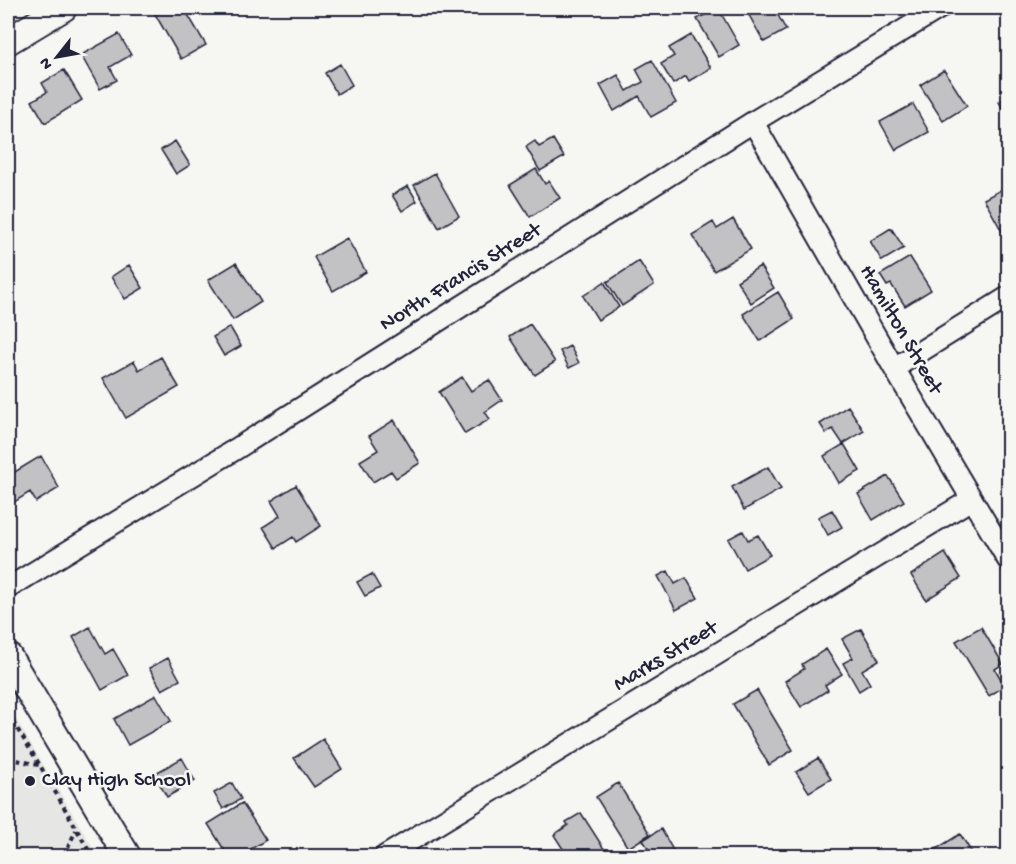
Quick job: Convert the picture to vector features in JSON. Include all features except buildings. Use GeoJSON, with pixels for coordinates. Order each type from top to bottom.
{"type":"FeatureCollection","features":[{"type":"Feature","properties":{"kind":"street"},"geometry":{"type":"LineString","coordinates":[[8,41],[63,8]]}},
{"type":"Feature","properties":{"kind":"street","name":"North Francis Street"},"geometry":{"type":"LineString","coordinates":[[8,588],[236,449],[753,122],[940,8]]}},
{"type":"Feature","properties":{"kind":"street","name":"Hamilton Street"},"geometry":{"type":"LineString","coordinates":[[753,122],[894,368],[1008,560]]}},
{"type":"Feature","properties":{"kind":"street"},"geometry":{"type":"LineString","coordinates":[[894,368],[1008,297]]}},
{"type":"Feature","properties":{"kind":"street","name":"Marks Street"},"geometry":{"type":"LineString","coordinates":[[385,856],[972,499]]}},
{"type":"Feature","properties":{"kind":"street"},"geometry":{"type":"LineString","coordinates":[[8,656],[127,856]]}},
{"type":"Feature","properties":{"kind":"path"},"geometry":{"type":"LineString","coordinates":[[8,714],[92,856]]}},
{"type":"Feature","properties":{"kind":"path"},"geometry":{"type":"LineString","coordinates":[[8,758],[39,765]]}},
{"type":"Feature","properties":{"kind":"path"},"geometry":{"type":"LineString","coordinates":[[64,856],[76,829]]}},
{"type":"Feature","properties":{"kind":"shaded area","name":"Clay High School"},"geometry":{"type":"Polygon","coordinates":[[[8,706],[98,856],[8,856],[8,706]]]}},
{"type":"Feature","properties":{"kind":"place","name":"Clay High School"},"geometry":{"type":"Point","coordinates":[30,781]}}]}
